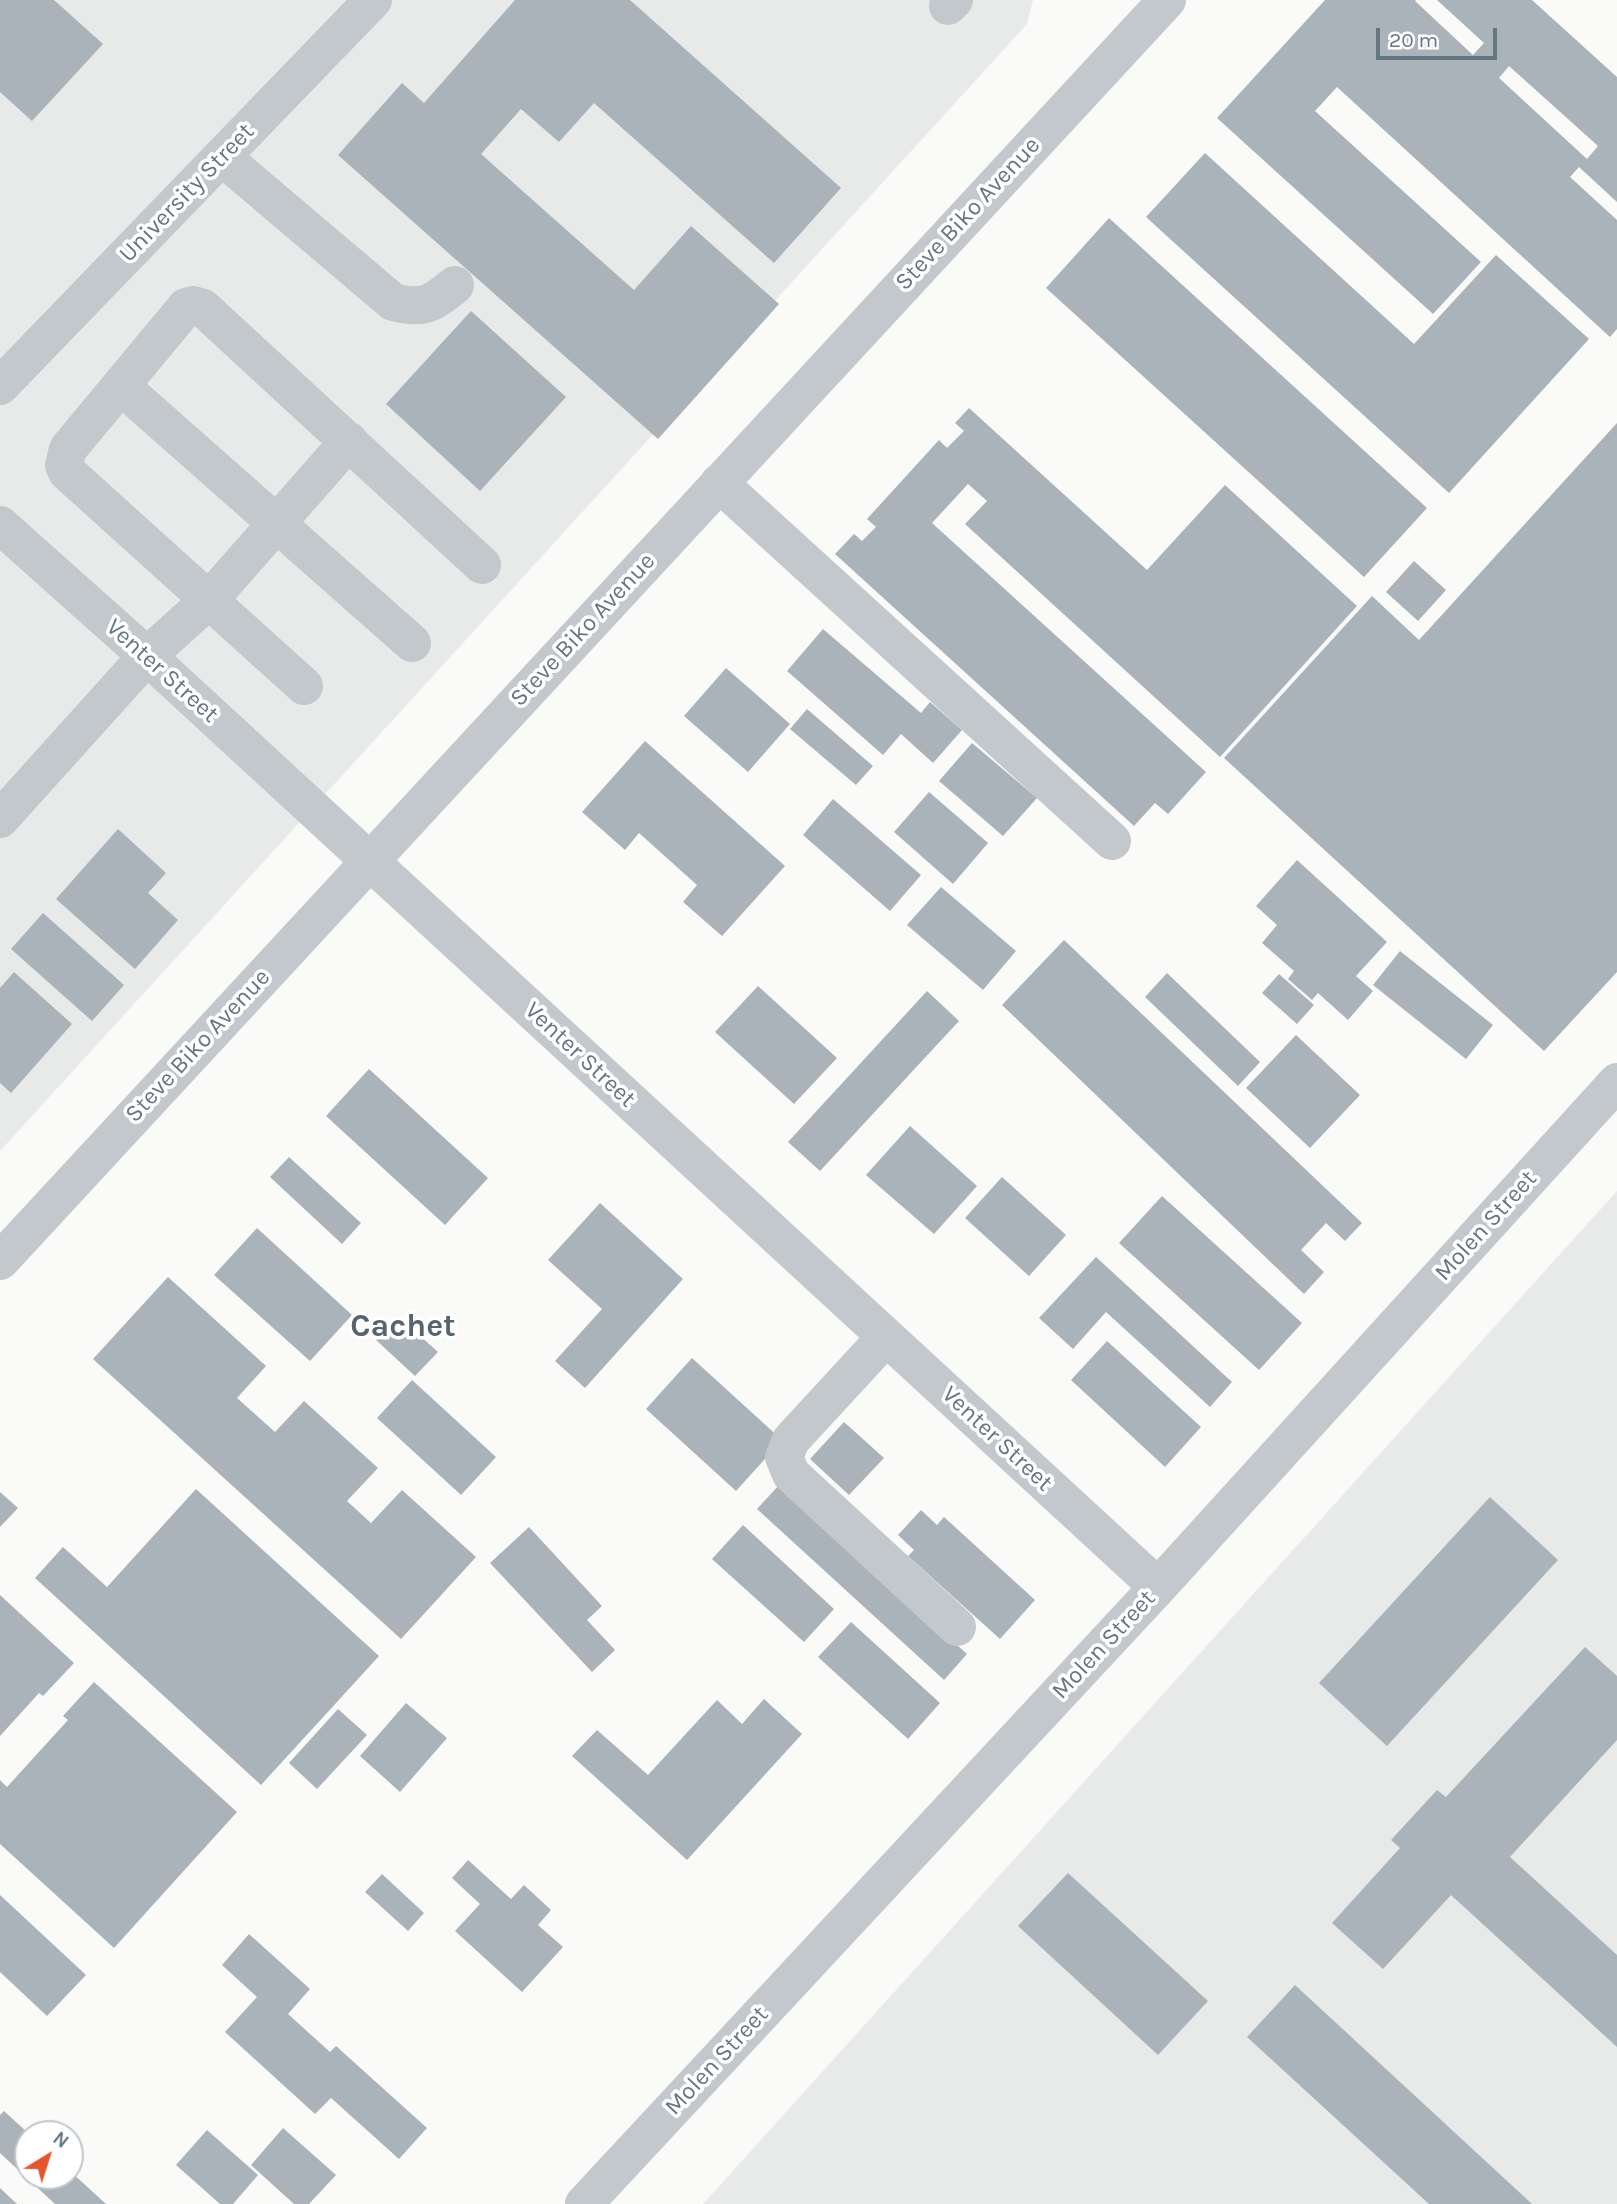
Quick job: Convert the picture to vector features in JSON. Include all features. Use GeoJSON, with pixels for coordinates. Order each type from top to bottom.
{"type":"FeatureCollection","features":[{"type":"Feature","properties":{"kind":"street","name":"University Street"},"geometry":{"type":"LineString","coordinates":[[0,386],[373,0]]}},
{"type":"Feature","properties":{"kind":"street","name":"Steve Biko Avenue"},"geometry":{"type":"LineString","coordinates":[[0,1261],[1167,0]]}},
{"type":"Feature","properties":{"kind":"street"},"geometry":{"type":"LineString","coordinates":[[222,157],[393,302],[412,307],[434,303],[454,285]]}},
{"type":"Feature","properties":{"kind":"street"},"geometry":{"type":"LineString","coordinates":[[304,686],[67,472],[64,465],[68,449],[186,307],[194,305],[203,308],[482,565]]}},
{"type":"Feature","properties":{"kind":"street"},"geometry":{"type":"LineString","coordinates":[[122,387],[411,643]]}},
{"type":"Feature","properties":{"kind":"street"},"geometry":{"type":"LineString","coordinates":[[0,819],[147,656],[210,599],[349,441]]}},
{"type":"Feature","properties":{"kind":"street"},"geometry":{"type":"LineString","coordinates":[[719,483],[1112,841]]}},
{"type":"Feature","properties":{"kind":"street","name":"Venter Street"},"geometry":{"type":"LineString","coordinates":[[0,525],[147,656],[1158,1587]]}},
{"type":"Feature","properties":{"kind":"street","name":"Molen Street"},"geometry":{"type":"LineString","coordinates":[[584,2204],[1158,1587],[1617,1082]]}},
{"type":"Feature","properties":{"kind":"street"},"geometry":{"type":"LineString","coordinates":[[886,1337],[790,1440],[784,1457],[791,1474],[957,1627]]}},
{"type":"Feature","properties":{"kind":"shaded area"},"geometry":{"type":"Polygon","coordinates":[[[0,0],[1033,0],[1027,24],[0,1151],[0,0]]]}},
{"type":"Feature","properties":{"kind":"shaded area"},"geometry":{"type":"Polygon","coordinates":[[[1617,1191],[1617,2204],[703,2204],[1617,1191]]]}},
{"type":"Feature","properties":{"kind":"building"},"geometry":{"type":"Polygon","coordinates":[[[0,0],[54,0],[103,44],[32,121],[0,92],[0,0]]]}},
{"type":"Feature","properties":{"kind":"building"},"geometry":{"type":"Polygon","coordinates":[[[515,0],[630,0],[841,188],[774,263],[594,103],[559,142],[521,109],[481,154],[634,290],[691,226],[779,304],[658,439],[338,155],[402,83],[424,103],[515,0]]]}},
{"type":"Feature","properties":{"kind":"building"},"geometry":{"type":"Polygon","coordinates":[[[1325,0],[1416,0],[1473,55],[1484,43],[1437,0],[1532,0],[1617,77],[1617,202],[1579,167],[1570,177],[1617,220],[1617,329],[1610,337],[1337,87],[1315,111],[1481,262],[1433,314],[1217,118],[1325,0]],[[1509,66],[1499,78],[1587,159],[1598,146],[1509,66]]]}},
{"type":"Feature","properties":{"kind":"building"},"geometry":{"type":"Polygon","coordinates":[[[1205,153],[1414,344],[1496,255],[1589,339],[1449,493],[1146,217],[1205,153]]]}},
{"type":"Feature","properties":{"kind":"building"},"geometry":{"type":"Polygon","coordinates":[[[1109,218],[1427,508],[1364,577],[1046,288],[1109,218]]]}},
{"type":"Feature","properties":{"kind":"building"},"geometry":{"type":"Polygon","coordinates":[[[471,311],[566,397],[480,491],[386,404],[471,311]]]}},
{"type":"Feature","properties":{"kind":"building"},"geometry":{"type":"Polygon","coordinates":[[[969,408],[1147,570],[1225,485],[1357,606],[1220,757],[965,524],[987,501],[968,484],[932,523],[1206,772],[1168,814],[1155,803],[1134,826],[835,554],[854,534],[862,541],[876,527],[867,519],[939,440],[947,448],[964,431],[955,423],[969,408]]]}},
{"type":"Feature","properties":{"kind":"building"},"geometry":{"type":"Polygon","coordinates":[[[1617,423],[1617,972],[1544,1051],[1224,758],[1372,596],[1419,640],[1617,423]]]}},
{"type":"Feature","properties":{"kind":"building"},"geometry":{"type":"Polygon","coordinates":[[[1414,561],[1446,590],[1418,621],[1386,592],[1414,561]]]}},
{"type":"Feature","properties":{"kind":"building"},"geometry":{"type":"Polygon","coordinates":[[[823,629],[921,713],[930,702],[962,730],[933,763],[901,734],[883,755],[787,671],[823,629]]]}},
{"type":"Feature","properties":{"kind":"building"},"geometry":{"type":"Polygon","coordinates":[[[726,668],[790,724],[748,772],[684,716],[726,668]]]}},
{"type":"Feature","properties":{"kind":"building"},"geometry":{"type":"Polygon","coordinates":[[[807,709],[873,766],[856,785],[790,729],[807,709]]]}},
{"type":"Feature","properties":{"kind":"building"},"geometry":{"type":"Polygon","coordinates":[[[645,741],[785,866],[722,936],[683,902],[697,885],[639,833],[625,850],[582,812],[645,741]]]}},
{"type":"Feature","properties":{"kind":"building"},"geometry":{"type":"Polygon","coordinates":[[[972,743],[1037,798],[1003,836],[939,781],[972,743]]]}},
{"type":"Feature","properties":{"kind":"building"},"geometry":{"type":"Polygon","coordinates":[[[929,792],[988,843],[953,884],[894,832],[929,792]]]}},
{"type":"Feature","properties":{"kind":"building"},"geometry":{"type":"Polygon","coordinates":[[[833,799],[921,875],[890,911],[803,835],[833,799]]]}},
{"type":"Feature","properties":{"kind":"building"},"geometry":{"type":"Polygon","coordinates":[[[118,829],[166,873],[148,893],[178,920],[135,969],[56,899],[118,829]]]}},
{"type":"Feature","properties":{"kind":"building"},"geometry":{"type":"Polygon","coordinates":[[[1297,860],[1387,942],[1356,976],[1373,991],[1348,1020],[1318,993],[1312,1000],[1288,979],[1294,971],[1262,943],[1277,925],[1256,906],[1297,860]]]}},
{"type":"Feature","properties":{"kind":"building"},"geometry":{"type":"Polygon","coordinates":[[[941,887],[1016,951],[983,990],[907,925],[941,887]]]}},
{"type":"Feature","properties":{"kind":"building"},"geometry":{"type":"Polygon","coordinates":[[[43,913],[124,985],[92,1021],[11,949],[43,913]]]}},
{"type":"Feature","properties":{"kind":"building"},"geometry":{"type":"Polygon","coordinates":[[[1064,940],[1362,1223],[1345,1241],[1326,1223],[1301,1250],[1324,1272],[1304,1294],[1002,1005],[1064,940]]]}},
{"type":"Feature","properties":{"kind":"building"},"geometry":{"type":"Polygon","coordinates":[[[1400,951],[1493,1025],[1466,1059],[1373,985],[1400,951]]]}},
{"type":"Feature","properties":{"kind":"building"},"geometry":{"type":"Polygon","coordinates":[[[14,972],[72,1024],[11,1093],[0,1083],[0,988],[14,972]]]}},
{"type":"Feature","properties":{"kind":"building"},"geometry":{"type":"Polygon","coordinates":[[[1167,973],[1260,1062],[1238,1086],[1145,997],[1167,973]]]}},
{"type":"Feature","properties":{"kind":"building"},"geometry":{"type":"Polygon","coordinates":[[[1279,974],[1314,1005],[1297,1024],[1262,993],[1279,974]]]}},
{"type":"Feature","properties":{"kind":"building"},"geometry":{"type":"Polygon","coordinates":[[[758,986],[837,1058],[794,1104],[715,1032],[758,986]]]}},
{"type":"Feature","properties":{"kind":"building"},"geometry":{"type":"Polygon","coordinates":[[[927,991],[959,1021],[820,1171],[788,1142],[927,991]]]}},
{"type":"Feature","properties":{"kind":"building"},"geometry":{"type":"Polygon","coordinates":[[[1296,1035],[1360,1095],[1310,1148],[1246,1088],[1296,1035]]]}},
{"type":"Feature","properties":{"kind":"building"},"geometry":{"type":"Polygon","coordinates":[[[369,1069],[488,1178],[445,1225],[326,1116],[369,1069]]]}},
{"type":"Feature","properties":{"kind":"building"},"geometry":{"type":"Polygon","coordinates":[[[910,1126],[977,1186],[934,1234],[866,1175],[910,1126]]]}},
{"type":"Feature","properties":{"kind":"building"},"geometry":{"type":"Polygon","coordinates":[[[289,1157],[361,1223],[342,1244],[270,1177],[289,1157]]]}},
{"type":"Feature","properties":{"kind":"building"},"geometry":{"type":"Polygon","coordinates":[[[1002,1177],[1066,1235],[1029,1276],[965,1218],[1002,1177]]]}},
{"type":"Feature","properties":{"kind":"building"},"geometry":{"type":"Polygon","coordinates":[[[1162,1196],[1302,1323],[1259,1370],[1119,1243],[1162,1196]]]}},
{"type":"Feature","properties":{"kind":"building"},"geometry":{"type":"Polygon","coordinates":[[[600,1203],[683,1279],[585,1388],[555,1361],[602,1309],[548,1260],[600,1203]]]}},
{"type":"Feature","properties":{"kind":"building"},"geometry":{"type":"Polygon","coordinates":[[[257,1228],[352,1315],[310,1361],[214,1275],[257,1228]]]}},
{"type":"Feature","properties":{"kind":"building"},"geometry":{"type":"Polygon","coordinates":[[[1096,1257],[1232,1382],[1210,1407],[1106,1312],[1073,1349],[1039,1318],[1096,1257]]]}},
{"type":"Feature","properties":{"kind":"building"},"geometry":{"type":"Polygon","coordinates":[[[168,1277],[266,1366],[237,1398],[275,1432],[304,1401],[378,1468],[347,1501],[371,1523],[402,1490],[476,1557],[401,1639],[93,1359],[168,1277]]]}},
{"type":"Feature","properties":{"kind":"building"},"geometry":{"type":"Polygon","coordinates":[[[398,1316],[438,1352],[415,1376],[376,1340],[398,1316]]]}},
{"type":"Feature","properties":{"kind":"building"},"geometry":{"type":"Polygon","coordinates":[[[1107,1341],[1201,1427],[1165,1467],[1071,1380],[1107,1341]]]}},
{"type":"Feature","properties":{"kind":"building"},"geometry":{"type":"Polygon","coordinates":[[[692,1358],[782,1440],[736,1491],[646,1409],[692,1358]]]}},
{"type":"Feature","properties":{"kind":"building"},"geometry":{"type":"Polygon","coordinates":[[[412,1380],[496,1457],[461,1495],[377,1418],[412,1380]]]}},
{"type":"Feature","properties":{"kind":"building"},"geometry":{"type":"Polygon","coordinates":[[[844,1422],[884,1458],[849,1495],[810,1459],[844,1422]]]}},
{"type":"Feature","properties":{"kind":"building"},"geometry":{"type":"Polygon","coordinates":[[[780,1484],[967,1654],[944,1680],[757,1509],[780,1484]]]}},
{"type":"Feature","properties":{"kind":"building"},"geometry":{"type":"Polygon","coordinates":[[[196,1489],[379,1656],[261,1785],[35,1578],[63,1547],[107,1587],[196,1489]]]}},
{"type":"Feature","properties":{"kind":"building"},"geometry":{"type":"Polygon","coordinates":[[[0,1492],[18,1508],[0,1527],[0,1492]]]}},
{"type":"Feature","properties":{"kind":"building"},"geometry":{"type":"Polygon","coordinates":[[[1490,1497],[1558,1560],[1387,1746],[1319,1683],[1490,1497]]]}},
{"type":"Feature","properties":{"kind":"building"},"geometry":{"type":"Polygon","coordinates":[[[921,1510],[937,1525],[944,1517],[1035,1600],[1000,1639],[908,1556],[914,1550],[898,1535],[921,1510]]]}},
{"type":"Feature","properties":{"kind":"building"},"geometry":{"type":"Polygon","coordinates":[[[743,1525],[834,1609],[804,1642],[712,1559],[743,1525]]]}},
{"type":"Feature","properties":{"kind":"building"},"geometry":{"type":"Polygon","coordinates":[[[529,1527],[602,1606],[587,1620],[615,1650],[592,1672],[490,1563],[529,1527]]]}},
{"type":"Feature","properties":{"kind":"building"},"geometry":{"type":"Polygon","coordinates":[[[0,1595],[74,1663],[43,1696],[39,1693],[0,1736],[0,1595]]]}},
{"type":"Feature","properties":{"kind":"building"},"geometry":{"type":"Polygon","coordinates":[[[851,1622],[940,1703],[908,1739],[818,1657],[851,1622]]]}},
{"type":"Feature","properties":{"kind":"building"},"geometry":{"type":"Polygon","coordinates":[[[1585,1647],[1617,1676],[1617,1740],[1510,1857],[1617,1955],[1617,2047],[1451,1895],[1383,1969],[1332,1923],[1400,1848],[1391,1840],[1437,1790],[1446,1797],[1585,1647]]]}},
{"type":"Feature","properties":{"kind":"building"},"geometry":{"type":"Polygon","coordinates":[[[94,1682],[237,1812],[114,1948],[0,1844],[0,1780],[7,1787],[68,1720],[63,1716],[94,1682]]]}},
{"type":"Feature","properties":{"kind":"building"},"geometry":{"type":"Polygon","coordinates":[[[764,1699],[802,1734],[687,1860],[572,1756],[597,1730],[648,1775],[717,1700],[742,1724],[764,1699]]]}},
{"type":"Feature","properties":{"kind":"building"},"geometry":{"type":"Polygon","coordinates":[[[406,1703],[447,1738],[400,1792],[360,1756],[406,1703]]]}},
{"type":"Feature","properties":{"kind":"building"},"geometry":{"type":"Polygon","coordinates":[[[338,1709],[367,1735],[317,1789],[289,1763],[338,1709]]]}},
{"type":"Feature","properties":{"kind":"building"},"geometry":{"type":"Polygon","coordinates":[[[468,1860],[511,1899],[524,1885],[551,1910],[538,1925],[563,1947],[522,1992],[455,1931],[480,1904],[452,1878],[468,1860]]]}},
{"type":"Feature","properties":{"kind":"building"},"geometry":{"type":"Polygon","coordinates":[[[1068,1873],[1208,2001],[1158,2055],[1018,1926],[1068,1873]]]}},
{"type":"Feature","properties":{"kind":"building"},"geometry":{"type":"Polygon","coordinates":[[[382,1874],[424,1913],[408,1931],[365,1892],[382,1874]]]}},
{"type":"Feature","properties":{"kind":"building"},"geometry":{"type":"Polygon","coordinates":[[[0,1895],[86,1975],[47,2016],[0,1972],[0,1895]]]}},
{"type":"Feature","properties":{"kind":"building"},"geometry":{"type":"Polygon","coordinates":[[[249,1934],[310,1989],[288,2014],[330,2052],[336,2046],[427,2128],[399,2159],[331,2098],[315,2114],[225,2032],[257,1997],[222,1965],[249,1934]]]}},
{"type":"Feature","properties":{"kind":"building"},"geometry":{"type":"Polygon","coordinates":[[[1295,1985],[1532,2204],[1429,2204],[1247,2037],[1295,1985]]]}},
{"type":"Feature","properties":{"kind":"building"},"geometry":{"type":"Polygon","coordinates":[[[4,2111],[14,2120],[14,2166],[0,2153],[0,2115],[4,2111]]]}},
{"type":"Feature","properties":{"kind":"building"},"geometry":{"type":"Polygon","coordinates":[[[283,2128],[336,2175],[309,2204],[294,2204],[251,2165],[283,2128]]]}},
{"type":"Feature","properties":{"kind":"building"},"geometry":{"type":"Polygon","coordinates":[[[207,2130],[258,2175],[233,2204],[220,2204],[176,2165],[207,2130]]]}},
{"type":"Feature","properties":{"kind":"building"},"geometry":{"type":"Polygon","coordinates":[[[84,2184],[106,2204],[55,2204],[40,2190],[84,2190],[84,2184]]]}},
{"type":"Feature","properties":{"kind":"building"},"geometry":{"type":"Polygon","coordinates":[[[0,2188],[17,2204],[0,2204],[0,2188]]]}},
{"type":"Feature","properties":{"kind":"district","name":"Cachet"},"geometry":{"type":"Point","coordinates":[403,1327]}}]}
